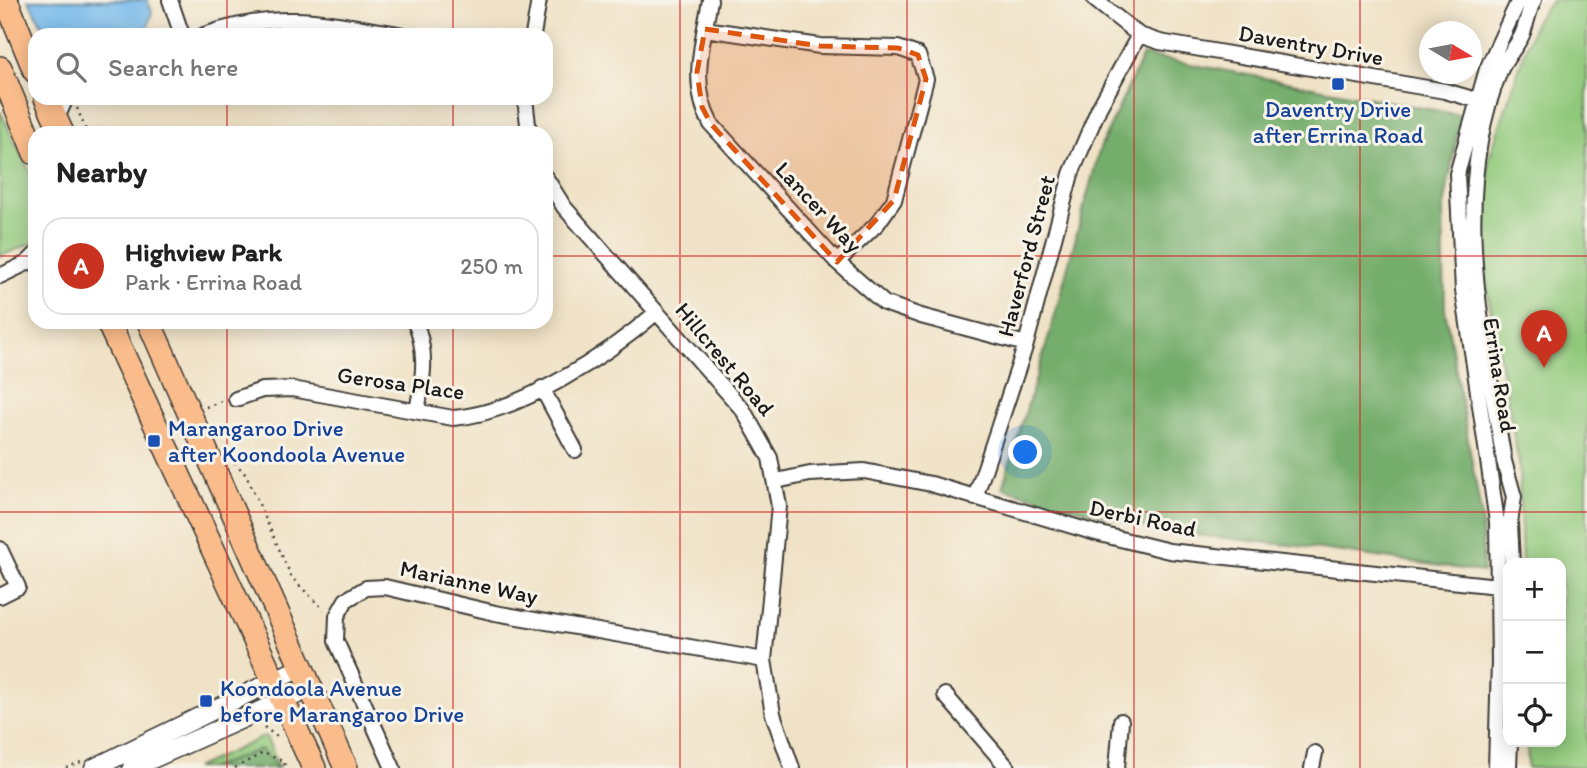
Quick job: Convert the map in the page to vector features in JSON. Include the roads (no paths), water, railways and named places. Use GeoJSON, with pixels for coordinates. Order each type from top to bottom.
{"type":"FeatureCollection","features":[{"type":"Feature","properties":{"kind":"main road"},"geometry":{"type":"LineString","coordinates":[[6,0],[28,46]]}},
{"type":"Feature","properties":{"kind":"main road"},"geometry":{"type":"LineString","coordinates":[[0,68],[28,136]]}},
{"type":"Feature","properties":{"kind":"main road"},"geometry":{"type":"LineString","coordinates":[[49,105],[59,126]]}},
{"type":"Feature","properties":{"kind":"main road"},"geometry":{"type":"LineString","coordinates":[[111,329],[276,691],[314,768]]}},
{"type":"Feature","properties":{"kind":"main road"},"geometry":{"type":"LineString","coordinates":[[152,329],[346,768]]}},
{"type":"Feature","properties":{"kind":"street"},"geometry":{"type":"LineString","coordinates":[[170,0],[180,28]]}},
{"type":"Feature","properties":{"kind":"street"},"geometry":{"type":"LineString","coordinates":[[534,28],[539,0]]}},
{"type":"Feature","properties":{"kind":"street","name":"Lancer Way"},"geometry":{"type":"LineString","coordinates":[[710,0],[697,72],[702,107],[712,124],[837,262],[884,303],[921,316],[1026,344]]}},
{"type":"Feature","properties":{"kind":"street","name":"Daventry Drive"},"geometry":{"type":"LineString","coordinates":[[1095,0],[1139,35],[1160,42],[1445,91],[1484,102]]}},
{"type":"Feature","properties":{"kind":"street","name":"Errina Road"},"geometry":{"type":"LineString","coordinates":[[1512,558],[1513,485],[1504,461],[1472,245],[1475,175],[1487,69],[1519,0]]}},
{"type":"Feature","properties":{"kind":"street","name":"Errina Road"},"geometry":{"type":"LineString","coordinates":[[1503,578],[1491,466],[1460,249],[1457,174],[1484,102],[1520,38],[1534,0]]}},
{"type":"Feature","properties":{"kind":"street"},"geometry":{"type":"LineString","coordinates":[[230,28],[258,20],[288,17],[358,28]]}},
{"type":"Feature","properties":{"kind":"street"},"geometry":{"type":"LineString","coordinates":[[705,29],[820,46],[898,48],[918,55],[926,79],[894,200],[877,224],[837,262]]}},
{"type":"Feature","properties":{"kind":"street","name":"Haverford Street"},"geometry":{"type":"LineString","coordinates":[[975,498],[1026,344],[1071,174],[1100,108],[1139,35]]}},
{"type":"Feature","properties":{"kind":"street"},"geometry":{"type":"LineString","coordinates":[[59,126],[64,105]]}},
{"type":"Feature","properties":{"kind":"street"},"geometry":{"type":"LineString","coordinates":[[526,105],[528,126]]}},
{"type":"Feature","properties":{"kind":"street","name":"Hillcrest Road"},"geometry":{"type":"LineString","coordinates":[[553,189],[564,207],[743,410],[770,458],[779,506],[764,660],[773,714],[792,768]]}},
{"type":"Feature","properties":{"kind":"street"},"geometry":{"type":"LineString","coordinates":[[0,276],[28,262]]}},
{"type":"Feature","properties":{"kind":"street","name":"Gerosa Place"},"geometry":{"type":"LineString","coordinates":[[236,399],[262,390],[292,389],[453,418],[476,416],[500,409],[584,366],[631,334],[657,312]]}},
{"type":"Feature","properties":{"kind":"street"},"geometry":{"type":"LineString","coordinates":[[418,329],[424,345],[425,369],[418,411]]}},
{"type":"Feature","properties":{"kind":"street"},"geometry":{"type":"LineString","coordinates":[[542,388],[575,450]]}},
{"type":"Feature","properties":{"kind":"street","name":"Derbi Road"},"geometry":{"type":"LineString","coordinates":[[776,481],[810,474],[864,471],[932,484],[1168,551],[1350,568],[1503,587]]}},
{"type":"Feature","properties":{"kind":"street"},"geometry":{"type":"LineString","coordinates":[[0,549],[18,587],[0,596]]}},
{"type":"Feature","properties":{"kind":"street","name":"Marianne Way"},"geometry":{"type":"LineString","coordinates":[[393,768],[335,641],[337,621],[346,600],[366,588],[385,587],[495,613],[764,660]]}},
{"type":"Feature","properties":{"kind":"street","name":"Errina Road"},"geometry":{"type":"LineString","coordinates":[[1496,768],[1503,610]]}},
{"type":"Feature","properties":{"kind":"street"},"geometry":{"type":"LineString","coordinates":[[94,768],[306,677]]}},
{"type":"Feature","properties":{"kind":"street"},"geometry":{"type":"LineString","coordinates":[[132,768],[257,712],[276,691]]}},
{"type":"Feature","properties":{"kind":"street"},"geometry":{"type":"LineString","coordinates":[[945,695],[1008,768]]}},
{"type":"Feature","properties":{"kind":"street"},"geometry":{"type":"LineString","coordinates":[[1117,768],[1121,721]]}},
{"type":"Feature","properties":{"kind":"street"},"geometry":{"type":"LineString","coordinates":[[1509,768],[1510,747]]}},
{"type":"Feature","properties":{"kind":"water"},"geometry":{"type":"Polygon","coordinates":[[[28,0],[147,0],[152,12],[148,28],[44,28],[28,0]]]}},
{"type":"Feature","properties":{"kind":"place","name":"Daventry Drive after Errina Road"},"geometry":{"type":"Point","coordinates":[1338,84]}},
{"type":"Feature","properties":{"kind":"place","name":"Highview Park"},"geometry":{"type":"Point","coordinates":[1544,368]}},
{"type":"Feature","properties":{"kind":"place","name":"Marangaroo Drive after Koondoola Avenue"},"geometry":{"type":"Point","coordinates":[154,441]}},
{"type":"Feature","properties":{"kind":"place","name":"Koondoola Avenue before Marangaroo Drive"},"geometry":{"type":"Point","coordinates":[206,701]}}]}
